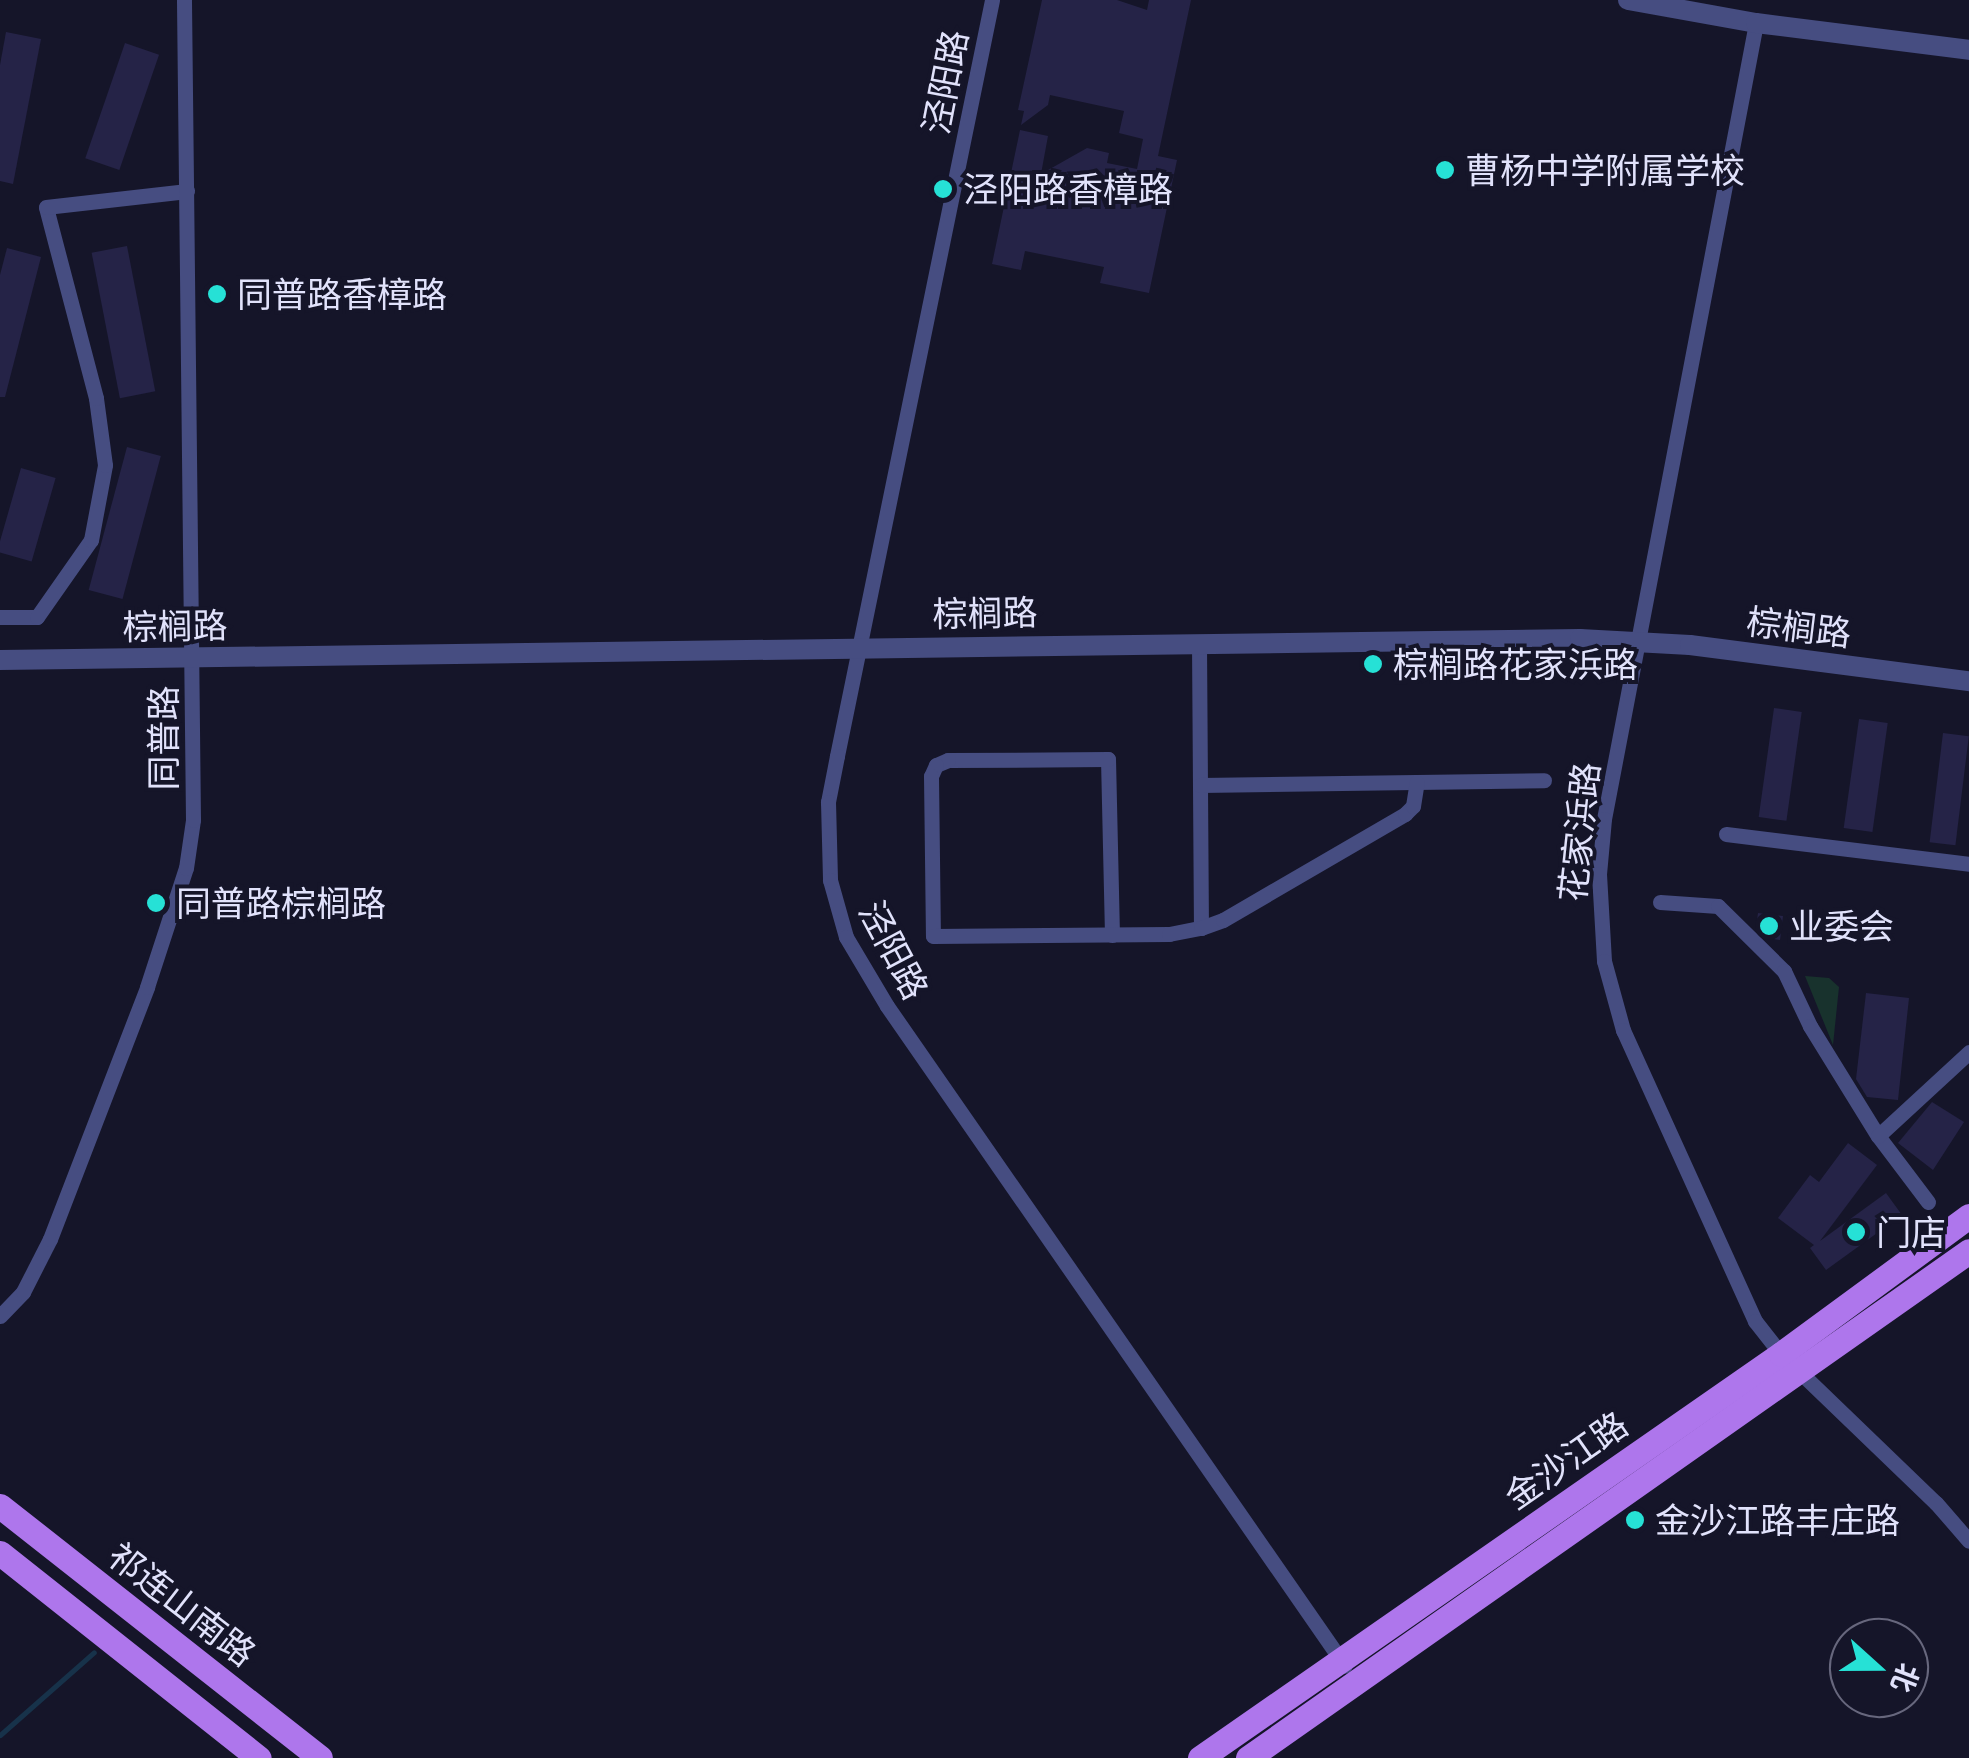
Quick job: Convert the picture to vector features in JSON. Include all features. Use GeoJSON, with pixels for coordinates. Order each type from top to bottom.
{"type":"FeatureCollection","features":[{"type":"Feature","properties":{"kind":"main road","name":"金沙江路"},"geometry":{"type":"LineString","coordinates":[[1248,1758],[1790,1363],[1969,1216]]}},
{"type":"Feature","properties":{"kind":"main road","name":"金沙江路"},"geometry":{"type":"LineString","coordinates":[[1200,1758],[1341,1659],[1790,1363],[1969,1251]]}},
{"type":"Feature","properties":{"kind":"main road","name":"祁连山南路"},"geometry":{"type":"LineString","coordinates":[[0,1506],[320,1758]]}},
{"type":"Feature","properties":{"kind":"main road","name":"祁连山南路"},"geometry":{"type":"LineString","coordinates":[[0,1554],[259,1758]]}},
{"type":"Feature","properties":{"kind":"street","name":"同普路"},"geometry":{"type":"LineString","coordinates":[[0,1316],[23,1292],[50,1239],[146,987],[186,868],[194,774],[184,0]]}},
{"type":"Feature","properties":{"kind":"street","name":"泾阳路"},"geometry":{"type":"LineString","coordinates":[[992,0],[828,802],[830,880],[846,937],[887,1006],[1356,1682]]}},
{"type":"Feature","properties":{"kind":"street"},"geometry":{"type":"LineString","coordinates":[[1628,0],[1756,23],[1969,50]]}},
{"type":"Feature","properties":{"kind":"street","name":"花家浜路"},"geometry":{"type":"LineString","coordinates":[[1756,23],[1600,847],[1599,902],[1606,973],[1623,1030],[1755,1321],[1790,1363],[1924,1490],[1969,1541]]}},
{"type":"Feature","properties":{"kind":"street"},"geometry":{"type":"LineString","coordinates":[[0,617],[36,617],[80,556],[91,540],[105,466],[96,398],[46,207],[186,191]]}},
{"type":"Feature","properties":{"kind":"street","name":"棕榈路"},"geometry":{"type":"LineString","coordinates":[[0,660],[1638,640],[1969,682]]}},
{"type":"Feature","properties":{"kind":"street"},"geometry":{"type":"LineString","coordinates":[[1198,644],[1201,928]]}},
{"type":"Feature","properties":{"kind":"street"},"geometry":{"type":"LineString","coordinates":[[1112,934],[1108,759],[948,760],[936,764],[931,776],[933,936],[1169,934],[1201,928],[1224,920],[1406,814],[1413,806],[1417,782]]}},
{"type":"Feature","properties":{"kind":"street"},"geometry":{"type":"LineString","coordinates":[[1200,786],[1544,780]]}},
{"type":"Feature","properties":{"kind":"street"},"geometry":{"type":"LineString","coordinates":[[1726,834],[1969,864]]}},
{"type":"Feature","properties":{"kind":"street"},"geometry":{"type":"LineString","coordinates":[[1660,902],[1718,906],[1784,971],[1810,1026],[1878,1136],[1928,1202]]}},
{"type":"Feature","properties":{"kind":"street"},"geometry":{"type":"LineString","coordinates":[[1878,1136],[1969,1052]]}},
{"type":"Feature","properties":{"kind":"green space"},"geometry":{"type":"Polygon","coordinates":[[[1805,976],[1829,978],[1839,987],[1833,1045],[1805,976]]]}},
{"type":"Feature","properties":{"kind":"building"},"geometry":{"type":"Polygon","coordinates":[[[1042,0],[1117,0],[1147,10],[1149,0],[1191,0],[1158,156],[1177,160],[1149,293],[1100,283],[1104,267],[1025,251],[1021,270],[992,264],[1020,130],[1048,136],[1041,174],[1087,148],[1109,153],[1107,163],[1137,169],[1143,139],[1119,133],[1124,111],[1050,95],[1048,105],[1021,125],[1024,111],[1018,110],[1042,0]]]}},
{"type":"Feature","properties":{"kind":"building"},"geometry":{"type":"Polygon","coordinates":[[[6,32],[41,39],[13,184],[0,181],[0,65],[6,32]]]}},
{"type":"Feature","properties":{"kind":"building"},"geometry":{"type":"Polygon","coordinates":[[[125,43],[159,55],[119,170],[85,158],[125,43]]]}},
{"type":"Feature","properties":{"kind":"building"},"geometry":{"type":"Polygon","coordinates":[[[127,246],[155,391],[120,398],[92,253],[127,246]]]}},
{"type":"Feature","properties":{"kind":"building"},"geometry":{"type":"Polygon","coordinates":[[[7,248],[41,257],[5,397],[0,397],[0,275],[7,248]]]}},
{"type":"Feature","properties":{"kind":"building"},"geometry":{"type":"Polygon","coordinates":[[[127,447],[161,456],[123,599],[89,590],[127,447]]]}},
{"type":"Feature","properties":{"kind":"building"},"geometry":{"type":"Polygon","coordinates":[[[21,468],[56,478],[32,562],[0,552],[21,468]]]}},
{"type":"Feature","properties":{"kind":"building"},"geometry":{"type":"Polygon","coordinates":[[[1774,708],[1802,712],[1786,821],[1759,817],[1774,708]]]}},
{"type":"Feature","properties":{"kind":"building"},"geometry":{"type":"Polygon","coordinates":[[[1859,719],[1888,723],[1872,832],[1844,828],[1859,719]]]}},
{"type":"Feature","properties":{"kind":"building"},"geometry":{"type":"Polygon","coordinates":[[[1943,733],[1969,736],[1955,845],[1930,842],[1943,733]]]}},
{"type":"Feature","properties":{"kind":"building","name":"业委会"},"geometry":{"type":"Polygon","coordinates":[[[1758,913],[1783,916],[1780,940],[1766,938],[1756,928],[1758,913]]]}},
{"type":"Feature","properties":{"kind":"building"},"geometry":{"type":"Polygon","coordinates":[[[1866,993],[1909,998],[1898,1100],[1867,1097],[1856,1079],[1866,993]]]}},
{"type":"Feature","properties":{"kind":"building"},"geometry":{"type":"Polygon","coordinates":[[[1932,1102],[1964,1122],[1933,1170],[1898,1143],[1932,1102]]]}},
{"type":"Feature","properties":{"kind":"building"},"geometry":{"type":"Polygon","coordinates":[[[1848,1143],[1877,1165],[1820,1241],[1886,1193],[1902,1215],[1826,1270],[1810,1248],[1814,1245],[1778,1218],[1810,1175],[1819,1182],[1848,1143]]]}},
{"type":"Feature","properties":{"kind":"waterway"},"geometry":{"type":"LineString","coordinates":[[0,1735],[94,1652]]}},
{"type":"Feature","properties":{"kind":"place","name":"曹杨中学附属学校"},"geometry":{"type":"Point","coordinates":[1445,170]}},
{"type":"Feature","properties":{"kind":"place","name":"泾阳路香樟路"},"geometry":{"type":"Point","coordinates":[943,189]}},
{"type":"Feature","properties":{"kind":"place","name":"同普路香樟路"},"geometry":{"type":"Point","coordinates":[217,294]}},
{"type":"Feature","properties":{"kind":"place","name":"棕榈路花家浜路"},"geometry":{"type":"Point","coordinates":[1373,664]}},
{"type":"Feature","properties":{"kind":"place","name":"同普路棕榈路"},"geometry":{"type":"Point","coordinates":[156,903]}},
{"type":"Feature","properties":{"kind":"place","name":"业委会"},"geometry":{"type":"Point","coordinates":[1769,926]}},
{"type":"Feature","properties":{"kind":"place","name":"门店"},"geometry":{"type":"Point","coordinates":[1856,1232]}},
{"type":"Feature","properties":{"kind":"place","name":"金沙江路丰庄路"},"geometry":{"type":"Point","coordinates":[1635,1520]}}]}
